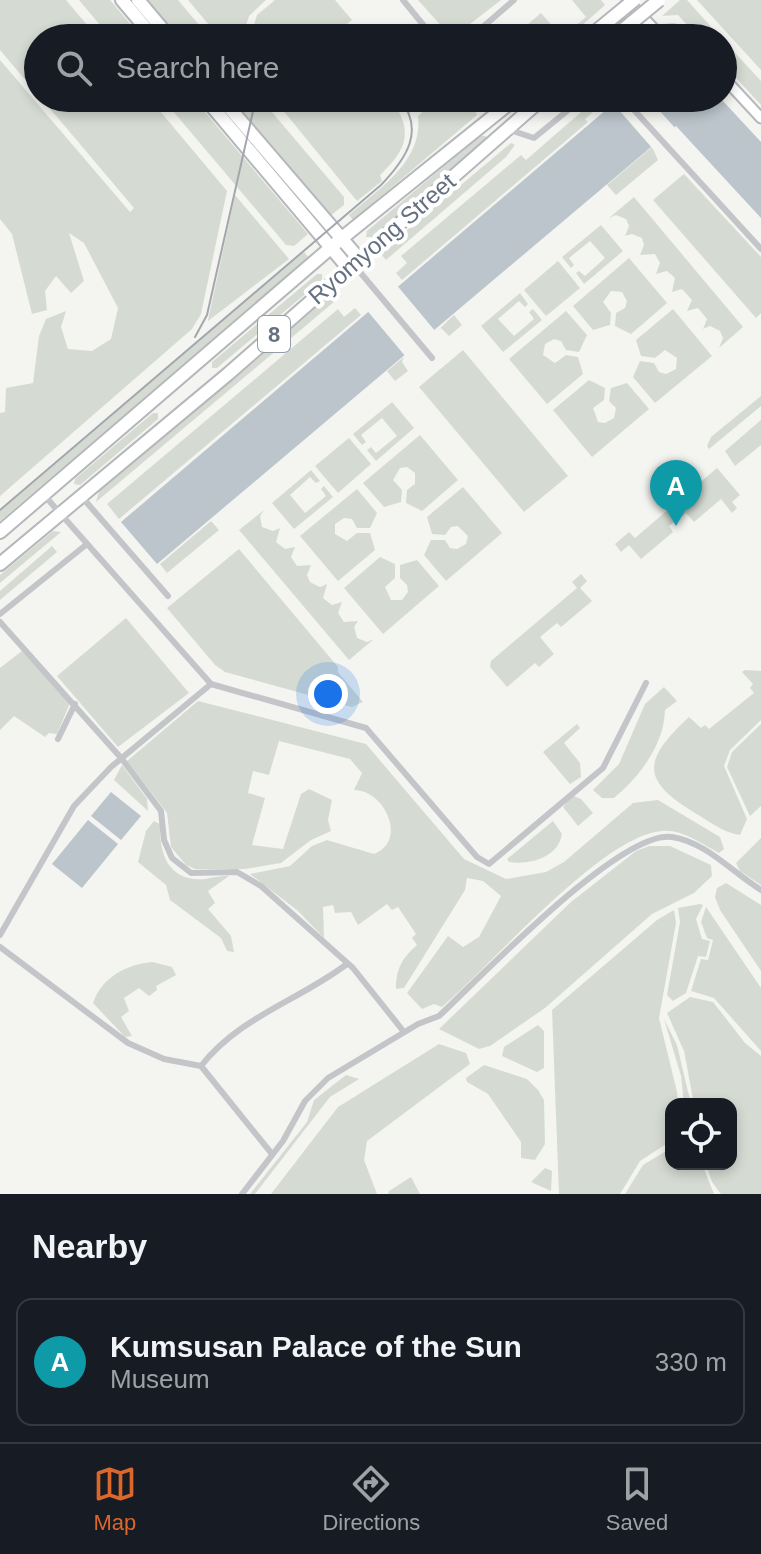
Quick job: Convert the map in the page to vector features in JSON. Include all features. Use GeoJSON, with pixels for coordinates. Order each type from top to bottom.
{"type":"FeatureCollection","features":[{"type":"Feature","properties":{"kind":"highway"},"geometry":{"type":"LineString","coordinates":[[122,0],[142,24]]}},
{"type":"Feature","properties":{"kind":"highway"},"geometry":{"type":"LineString","coordinates":[[138,0],[158,24]]}},
{"type":"Feature","properties":{"kind":"highway"},"geometry":{"type":"LineString","coordinates":[[605,24],[634,0]]}},
{"type":"Feature","properties":{"kind":"highway"},"geometry":{"type":"LineString","coordinates":[[630,24],[659,0]]}},
{"type":"Feature","properties":{"kind":"highway"},"geometry":{"type":"LineString","coordinates":[[217,112],[331,248],[354,265]]}},
{"type":"Feature","properties":{"kind":"highway"},"geometry":{"type":"LineString","coordinates":[[233,112],[342,238],[354,265]]}},
{"type":"Feature","properties":{"kind":"highway","name":"Ryomyong Street"},"geometry":{"type":"LineString","coordinates":[[0,532],[342,238],[500,112]]}},
{"type":"Feature","properties":{"kind":"highway","name":"Ryomyong Street"},"geometry":{"type":"LineString","coordinates":[[0,564],[354,265],[527,112]]}},
{"type":"Feature","properties":{"kind":"street"},"geometry":{"type":"LineString","coordinates":[[403,0],[423,24]]}},
{"type":"Feature","properties":{"kind":"street"},"geometry":{"type":"LineString","coordinates":[[486,24],[514,0]]}},
{"type":"Feature","properties":{"kind":"street"},"geometry":{"type":"LineString","coordinates":[[627,0],[649,24]]}},
{"type":"Feature","properties":{"kind":"street"},"geometry":{"type":"LineString","coordinates":[[737,92],[761,118]]}},
{"type":"Feature","properties":{"kind":"street"},"geometry":{"type":"LineString","coordinates":[[507,129],[534,138],[566,112]]}},
{"type":"Feature","properties":{"kind":"street"},"geometry":{"type":"LineString","coordinates":[[636,112],[761,249]]}},
{"type":"Feature","properties":{"kind":"street"},"geometry":{"type":"LineString","coordinates":[[354,265],[432,358]]}},
{"type":"Feature","properties":{"kind":"street"},"geometry":{"type":"LineString","coordinates":[[44,495],[211,684],[366,728],[477,857],[489,864],[603,768],[611,758],[646,683]]}},
{"type":"Feature","properties":{"kind":"street"},"geometry":{"type":"LineString","coordinates":[[81,496],[168,596]]}},
{"type":"Feature","properties":{"kind":"street"},"geometry":{"type":"LineString","coordinates":[[0,614],[87,544]]}},
{"type":"Feature","properties":{"kind":"street"},"geometry":{"type":"LineString","coordinates":[[0,622],[122,759],[161,811],[167,849],[182,868],[204,875],[237,872],[246,876],[285,905],[371,987],[404,1032]]}},
{"type":"Feature","properties":{"kind":"street"},"geometry":{"type":"LineString","coordinates":[[0,935],[74,806],[122,759],[211,684]]}},
{"type":"Feature","properties":{"kind":"street"},"geometry":{"type":"LineString","coordinates":[[58,739],[75,704]]}},
{"type":"Feature","properties":{"kind":"street"},"geometry":{"type":"LineString","coordinates":[[242,1194],[272,1154],[305,1101],[328,1078],[404,1032],[439,1016],[578,887],[640,842],[663,836],[685,840],[761,890]]}},
{"type":"Feature","properties":{"kind":"street"},"geometry":{"type":"LineString","coordinates":[[0,947],[128,1043],[164,1059],[201,1066],[272,1154]]}},
{"type":"Feature","properties":{"kind":"street"},"geometry":{"type":"LineString","coordinates":[[201,1066],[219,1043],[238,1027],[304,993],[347,964]]}},
{"type":"Feature","properties":{"kind":"shaded area"},"geometry":{"type":"Polygon","coordinates":[[[0,0],[66,0],[86,24],[24,24],[24,78],[0,50],[0,0]]]}},
{"type":"Feature","properties":{"kind":"shaded area"},"geometry":{"type":"Polygon","coordinates":[[[79,0],[110,0],[130,24],[99,24],[79,0]]]}},
{"type":"Feature","properties":{"kind":"shaded area"},"geometry":{"type":"Polygon","coordinates":[[[147,0],[178,0],[198,24],[167,24],[147,0]]]}},
{"type":"Feature","properties":{"kind":"shaded area"},"geometry":{"type":"Polygon","coordinates":[[[188,0],[266,0],[249,16],[246,24],[208,24],[188,0]]]}},
{"type":"Feature","properties":{"kind":"shaded area"},"geometry":{"type":"Polygon","coordinates":[[[275,0],[335,0],[352,20],[347,24],[254,24],[257,15],[275,0]]]}},
{"type":"Feature","properties":{"kind":"shaded area"},"geometry":{"type":"Polygon","coordinates":[[[418,0],[501,0],[470,24],[439,24],[418,0]]]}},
{"type":"Feature","properties":{"kind":"shaded area"},"geometry":{"type":"Polygon","coordinates":[[[572,0],[601,0],[605,5],[584,24],[578,24],[586,17],[572,0]]]}},
{"type":"Feature","properties":{"kind":"shaded area"},"geometry":{"type":"Polygon","coordinates":[[[680,0],[687,0],[708,24],[686,24],[678,15],[662,16],[680,0]]]}},
{"type":"Feature","properties":{"kind":"shaded area"},"geometry":{"type":"Polygon","coordinates":[[[697,0],[761,0],[761,70],[737,44],[737,24],[719,24],[697,0]]]}},
{"type":"Feature","properties":{"kind":"shaded area"},"geometry":{"type":"Polygon","coordinates":[[[541,13],[551,24],[528,24],[541,13]]]}},
{"type":"Feature","properties":{"kind":"shaded area"},"geometry":{"type":"Polygon","coordinates":[[[737,55],[761,81],[761,105],[737,79],[737,55]]]}},
{"type":"Feature","properties":{"kind":"shaded area"},"geometry":{"type":"Polygon","coordinates":[[[0,60],[24,88],[24,112],[44,112],[130,212],[134,208],[53,112],[161,112],[227,191],[201,314],[192,329],[0,496],[0,413],[5,412],[6,388],[33,383],[39,336],[46,319],[66,311],[61,327],[68,349],[92,351],[111,339],[118,308],[84,243],[69,233],[84,281],[71,293],[56,276],[45,291],[47,310],[32,314],[12,234],[0,219],[0,60]]]}},
{"type":"Feature","properties":{"kind":"shaded area"},"geometry":{"type":"Polygon","coordinates":[[[174,112],[205,112],[308,234],[294,246],[286,245],[174,112]]]}},
{"type":"Feature","properties":{"kind":"shaded area"},"geometry":{"type":"Polygon","coordinates":[[[242,112],[272,112],[344,197],[344,205],[330,216],[242,112]]]}},
{"type":"Feature","properties":{"kind":"shaded area"},"geometry":{"type":"Polygon","coordinates":[[[284,112],[399,112],[405,130],[402,148],[380,175],[382,181],[357,201],[284,112]]]}},
{"type":"Feature","properties":{"kind":"shaded area"},"geometry":{"type":"Polygon","coordinates":[[[423,112],[476,112],[477,115],[353,220],[349,215],[386,184],[407,160],[418,132],[418,116],[423,112]]]}},
{"type":"Feature","properties":{"kind":"shaded area"},"geometry":{"type":"Polygon","coordinates":[[[581,112],[593,112],[585,119],[588,122],[402,280],[396,273],[407,263],[401,256],[521,155],[526,160],[581,112]]]}},
{"type":"Feature","properties":{"kind":"shaded area"},"geometry":{"type":"Polygon","coordinates":[[[604,112],[733,112],[761,142],[761,218],[676,126],[157,564],[121,522],[604,112]]]}},
{"type":"Feature","properties":{"kind":"shaded area"},"geometry":{"type":"Polygon","coordinates":[[[480,136],[486,136],[485,142],[372,237],[366,237],[367,231],[480,136]]]}},
{"type":"Feature","properties":{"kind":"shaded area"},"geometry":{"type":"Polygon","coordinates":[[[511,143],[515,145],[506,157],[386,260],[380,253],[511,143]]]}},
{"type":"Feature","properties":{"kind":"shaded area"},"geometry":{"type":"Polygon","coordinates":[[[652,147],[658,160],[616,195],[607,185],[652,147]]]}},
{"type":"Feature","properties":{"kind":"shaded area"},"geometry":{"type":"Polygon","coordinates":[[[684,174],[761,257],[761,313],[756,318],[653,200],[684,174]]]}},
{"type":"Feature","properties":{"kind":"shaded area"},"geometry":{"type":"Polygon","coordinates":[[[235,195],[289,259],[208,321],[208,320],[235,195]]]}},
{"type":"Feature","properties":{"kind":"shaded area"},"geometry":{"type":"Polygon","coordinates":[[[634,197],[743,327],[719,348],[723,338],[720,331],[710,326],[703,329],[707,319],[698,308],[687,311],[692,300],[682,289],[672,292],[675,278],[667,271],[656,274],[660,263],[655,254],[640,255],[644,245],[642,238],[632,234],[625,236],[629,226],[626,219],[616,215],[609,218],[634,197]]]}},
{"type":"Feature","properties":{"kind":"shaded area"},"geometry":{"type":"Polygon","coordinates":[[[601,225],[623,251],[584,284],[576,273],[579,271],[585,276],[605,258],[590,241],[569,258],[574,265],[571,268],[562,257],[601,225]]]}},
{"type":"Feature","properties":{"kind":"shaded area"},"geometry":{"type":"Polygon","coordinates":[[[304,252],[309,258],[0,521],[0,511],[304,252]]]}},
{"type":"Feature","properties":{"kind":"shaded area"},"geometry":{"type":"Polygon","coordinates":[[[629,258],[667,303],[631,334],[615,326],[616,313],[625,308],[627,301],[622,292],[611,291],[603,302],[611,313],[610,325],[593,330],[573,306],[629,258]]]}},
{"type":"Feature","properties":{"kind":"shaded area"},"geometry":{"type":"Polygon","coordinates":[[[558,261],[580,288],[546,316],[524,290],[558,261]]]}},
{"type":"Feature","properties":{"kind":"shaded area"},"geometry":{"type":"Polygon","coordinates":[[[317,274],[322,274],[322,280],[217,368],[212,368],[212,362],[317,274]]]}},
{"type":"Feature","properties":{"kind":"shaded area"},"geometry":{"type":"Polygon","coordinates":[[[336,290],[341,296],[96,502],[99,491],[336,290]]]}},
{"type":"Feature","properties":{"kind":"shaded area"},"geometry":{"type":"Polygon","coordinates":[[[520,293],[528,304],[525,307],[519,301],[498,319],[514,336],[534,319],[529,312],[533,309],[542,320],[503,352],[481,326],[520,293]]]}},
{"type":"Feature","properties":{"kind":"shaded area"},"geometry":{"type":"Polygon","coordinates":[[[355,308],[361,315],[119,519],[107,504],[338,309],[344,317],[355,308]]]}},
{"type":"Feature","properties":{"kind":"shaded area"},"geometry":{"type":"Polygon","coordinates":[[[673,309],[712,356],[655,403],[633,377],[640,361],[654,363],[659,372],[666,374],[676,369],[677,358],[665,350],[655,358],[641,356],[636,340],[673,309]]]}},
{"type":"Feature","properties":{"kind":"shaded area"},"geometry":{"type":"Polygon","coordinates":[[[566,311],[587,335],[579,352],[566,350],[561,341],[554,339],[545,344],[543,355],[555,363],[566,355],[578,357],[583,374],[547,404],[509,359],[566,311]]]}},
{"type":"Feature","properties":{"kind":"shaded area"},"geometry":{"type":"Polygon","coordinates":[[[454,315],[462,325],[449,336],[441,328],[436,332],[454,315]]]}},
{"type":"Feature","properties":{"kind":"shaded area"},"geometry":{"type":"Polygon","coordinates":[[[463,350],[568,476],[524,512],[419,387],[463,350]]]}},
{"type":"Feature","properties":{"kind":"shaded area"},"geometry":{"type":"Polygon","coordinates":[[[404,357],[402,362],[408,371],[395,381],[387,371],[404,357]]]}},
{"type":"Feature","properties":{"kind":"shaded area"},"geometry":{"type":"Polygon","coordinates":[[[589,380],[605,388],[604,400],[593,408],[598,422],[605,423],[614,418],[616,408],[609,401],[611,388],[627,383],[649,409],[592,457],[553,410],[589,380]]]}},
{"type":"Feature","properties":{"kind":"shaded area"},"geometry":{"type":"Polygon","coordinates":[[[761,396],[761,406],[709,449],[707,446],[711,437],[761,396]]]}},
{"type":"Feature","properties":{"kind":"shaded area"},"geometry":{"type":"Polygon","coordinates":[[[392,402],[414,428],[376,461],[367,450],[371,447],[376,453],[397,436],[382,418],[361,435],[366,442],[362,445],[353,434],[392,402]]]}},
{"type":"Feature","properties":{"kind":"shaded area"},"geometry":{"type":"Polygon","coordinates":[[[153,413],[158,413],[158,419],[80,485],[74,484],[75,479],[153,413]]]}},
{"type":"Feature","properties":{"kind":"shaded area"},"geometry":{"type":"Polygon","coordinates":[[[761,420],[761,445],[735,466],[725,451],[761,420]]]}},
{"type":"Feature","properties":{"kind":"shaded area"},"geometry":{"type":"Polygon","coordinates":[[[420,435],[458,480],[422,511],[406,503],[407,490],[415,484],[415,473],[407,467],[400,468],[393,480],[402,490],[401,502],[384,507],[363,483],[420,435]]]}},
{"type":"Feature","properties":{"kind":"shaded area"},"geometry":{"type":"Polygon","coordinates":[[[349,438],[371,464],[338,493],[315,466],[349,438]]]}},
{"type":"Feature","properties":{"kind":"shaded area"},"geometry":{"type":"Polygon","coordinates":[[[717,468],[740,495],[732,502],[737,508],[732,513],[721,499],[694,522],[686,513],[669,526],[673,532],[641,559],[629,545],[621,552],[615,544],[629,532],[635,538],[717,468]]]}},
{"type":"Feature","properties":{"kind":"shaded area"},"geometry":{"type":"Polygon","coordinates":[[[311,470],[320,481],[316,483],[310,477],[290,495],[305,513],[326,496],[321,489],[324,486],[333,497],[294,529],[272,503],[311,470]]]}},
{"type":"Feature","properties":{"kind":"shaded area"},"geometry":{"type":"Polygon","coordinates":[[[463,487],[502,533],[446,581],[424,555],[431,540],[445,540],[450,548],[457,549],[466,544],[468,536],[458,526],[451,527],[445,535],[432,534],[427,517],[463,487]]]}},
{"type":"Feature","properties":{"kind":"shaded area"},"geometry":{"type":"Polygon","coordinates":[[[357,489],[377,513],[370,528],[357,528],[352,519],[344,518],[335,524],[335,534],[347,541],[357,533],[370,533],[375,550],[338,581],[300,536],[357,489]]]}},
{"type":"Feature","properties":{"kind":"shaded area"},"geometry":{"type":"Polygon","coordinates":[[[264,510],[260,516],[262,527],[273,531],[280,528],[276,542],[285,549],[295,547],[291,557],[297,566],[311,565],[307,575],[310,582],[320,587],[327,584],[323,598],[332,605],[342,602],[338,613],[344,622],[358,621],[354,627],[357,638],[367,642],[374,639],[349,660],[239,530],[264,510]]]}},
{"type":"Feature","properties":{"kind":"shaded area"},"geometry":{"type":"Polygon","coordinates":[[[211,521],[219,530],[167,573],[160,564],[211,521]]]}},
{"type":"Feature","properties":{"kind":"shaded area"},"geometry":{"type":"Polygon","coordinates":[[[53,531],[61,532],[0,583],[0,575],[53,531]]]}},
{"type":"Feature","properties":{"kind":"shaded area"},"geometry":{"type":"Polygon","coordinates":[[[52,546],[57,552],[0,600],[0,591],[52,546]]]}},
{"type":"Feature","properties":{"kind":"shaded area"},"geometry":{"type":"Polygon","coordinates":[[[239,549],[338,667],[338,672],[363,702],[352,707],[225,672],[215,665],[167,608],[239,549]]]}},
{"type":"Feature","properties":{"kind":"shaded area"},"geometry":{"type":"Polygon","coordinates":[[[380,557],[395,564],[395,578],[385,587],[391,600],[402,600],[408,592],[407,585],[400,578],[400,565],[417,560],[439,586],[383,634],[344,588],[380,557]]]}},
{"type":"Feature","properties":{"kind":"shaded area"},"geometry":{"type":"Polygon","coordinates":[[[581,574],[587,581],[580,588],[592,601],[561,627],[557,623],[540,637],[554,654],[539,667],[535,663],[507,687],[490,667],[491,661],[577,588],[572,582],[581,574]]]}},
{"type":"Feature","properties":{"kind":"shaded area"},"geometry":{"type":"Polygon","coordinates":[[[126,618],[189,693],[118,747],[57,676],[126,618]]]}},
{"type":"Feature","properties":{"kind":"shaded area"},"geometry":{"type":"Polygon","coordinates":[[[22,651],[70,703],[57,734],[49,733],[45,737],[14,716],[0,730],[0,668],[22,651]]]}},
{"type":"Feature","properties":{"kind":"shaded area"},"geometry":{"type":"Polygon","coordinates":[[[761,671],[761,720],[730,750],[724,766],[747,819],[740,835],[722,829],[677,801],[664,790],[654,769],[663,746],[689,717],[701,728],[705,725],[709,729],[754,693],[750,688],[753,684],[742,672],[761,671]]]}},
{"type":"Feature","properties":{"kind":"shaded area"},"geometry":{"type":"Polygon","coordinates":[[[664,687],[677,701],[665,710],[664,723],[649,759],[614,798],[602,798],[593,790],[619,764],[645,704],[664,687]]]}},
{"type":"Feature","properties":{"kind":"shaded area"},"geometry":{"type":"Polygon","coordinates":[[[198,701],[366,744],[464,859],[506,879],[546,872],[564,862],[633,803],[658,800],[720,837],[724,849],[719,853],[677,832],[662,831],[637,838],[579,878],[442,1007],[434,1004],[422,1009],[407,993],[448,936],[463,947],[479,937],[501,896],[483,881],[467,878],[465,890],[404,988],[396,989],[401,964],[417,945],[412,938],[416,934],[398,907],[392,910],[387,904],[358,925],[351,912],[335,913],[333,905],[323,907],[324,938],[298,911],[250,874],[290,866],[312,846],[327,840],[374,854],[384,848],[390,839],[391,828],[383,807],[365,792],[354,790],[362,773],[350,759],[279,741],[269,775],[253,771],[248,793],[265,798],[252,845],[283,849],[301,794],[309,789],[332,800],[328,820],[331,831],[311,840],[281,863],[245,869],[195,869],[186,865],[171,847],[167,813],[127,761],[198,701]]]}},
{"type":"Feature","properties":{"kind":"shaded area"},"geometry":{"type":"Polygon","coordinates":[[[577,724],[580,728],[564,743],[580,763],[581,777],[570,784],[543,752],[577,724]]]}},
{"type":"Feature","properties":{"kind":"shaded area"},"geometry":{"type":"Polygon","coordinates":[[[761,724],[761,806],[750,816],[727,767],[732,752],[761,724]]]}},
{"type":"Feature","properties":{"kind":"shaded area"},"geometry":{"type":"Polygon","coordinates":[[[122,765],[147,799],[148,811],[114,780],[122,765]]]}},
{"type":"Feature","properties":{"kind":"shaded area"},"geometry":{"type":"Polygon","coordinates":[[[111,792],[141,816],[121,840],[91,816],[111,792]]]}},
{"type":"Feature","properties":{"kind":"shaded area"},"geometry":{"type":"Polygon","coordinates":[[[572,795],[581,799],[593,813],[578,826],[563,807],[572,795]]]}},
{"type":"Feature","properties":{"kind":"shaded area"},"geometry":{"type":"Polygon","coordinates":[[[88,820],[118,844],[82,888],[52,864],[88,820]]]}},
{"type":"Feature","properties":{"kind":"shaded area"},"geometry":{"type":"Polygon","coordinates":[[[154,821],[160,824],[164,856],[175,871],[193,879],[229,876],[208,891],[215,903],[208,909],[231,936],[234,952],[227,951],[221,938],[170,900],[166,885],[138,862],[146,831],[154,821]]]}},
{"type":"Feature","properties":{"kind":"shaded area"},"geometry":{"type":"Polygon","coordinates":[[[553,821],[562,834],[555,849],[534,861],[509,862],[507,859],[553,821]]]}},
{"type":"Feature","properties":{"kind":"shaded area"},"geometry":{"type":"Polygon","coordinates":[[[761,838],[761,885],[740,871],[736,863],[761,838]]]}},
{"type":"Feature","properties":{"kind":"shaded area"},"geometry":{"type":"Polygon","coordinates":[[[649,846],[670,846],[711,865],[712,876],[694,893],[652,914],[545,1008],[490,1046],[479,1049],[439,1029],[571,902],[636,851],[649,846]]]}},
{"type":"Feature","properties":{"kind":"shaded area"},"geometry":{"type":"Polygon","coordinates":[[[726,883],[761,905],[761,971],[720,910],[715,897],[717,888],[726,883]]]}},
{"type":"Feature","properties":{"kind":"shaded area"},"geometry":{"type":"Polygon","coordinates":[[[703,905],[696,919],[702,939],[710,941],[706,957],[698,956],[686,993],[673,1001],[667,995],[680,922],[678,908],[703,905]]]}},
{"type":"Feature","properties":{"kind":"shaded area"},"geometry":{"type":"Polygon","coordinates":[[[706,907],[761,988],[761,1051],[714,998],[691,991],[701,959],[708,960],[713,940],[707,938],[701,922],[706,907]]]}},
{"type":"Feature","properties":{"kind":"shaded area"},"geometry":{"type":"Polygon","coordinates":[[[674,910],[676,923],[659,1018],[678,1098],[665,1098],[665,1145],[640,1161],[620,1194],[559,1194],[552,1010],[657,920],[674,910]]]}},
{"type":"Feature","properties":{"kind":"shaded area"},"geometry":{"type":"Polygon","coordinates":[[[153,962],[172,967],[176,975],[156,986],[157,990],[149,996],[139,988],[124,998],[129,1011],[121,1017],[132,1036],[125,1037],[93,1003],[109,979],[125,969],[153,962]]]}},
{"type":"Feature","properties":{"kind":"shaded area"},"geometry":{"type":"Polygon","coordinates":[[[690,997],[713,1002],[745,1043],[761,1056],[761,1194],[721,1194],[712,1182],[708,1170],[737,1170],[737,1098],[693,1098],[684,1051],[667,1013],[690,997]]]}},
{"type":"Feature","properties":{"kind":"shaded area"},"geometry":{"type":"Polygon","coordinates":[[[664,1019],[677,1045],[690,1098],[683,1098],[681,1076],[664,1019]]]}},
{"type":"Feature","properties":{"kind":"shaded area"},"geometry":{"type":"Polygon","coordinates":[[[538,1025],[544,1031],[544,1068],[537,1072],[502,1056],[504,1047],[538,1025]]]}},
{"type":"Feature","properties":{"kind":"shaded area"},"geometry":{"type":"Polygon","coordinates":[[[439,1044],[466,1053],[470,1064],[367,1141],[364,1160],[377,1194],[271,1194],[338,1107],[439,1044]]]}},
{"type":"Feature","properties":{"kind":"shaded area"},"geometry":{"type":"Polygon","coordinates":[[[484,1065],[527,1079],[544,1100],[545,1144],[535,1160],[521,1158],[521,1142],[488,1094],[467,1082],[466,1078],[484,1065]]]}},
{"type":"Feature","properties":{"kind":"shaded area"},"geometry":{"type":"Polygon","coordinates":[[[346,1075],[359,1079],[330,1097],[255,1194],[250,1194],[307,1122],[314,1100],[346,1075]]]}},
{"type":"Feature","properties":{"kind":"shaded area"},"geometry":{"type":"Polygon","coordinates":[[[665,1152],[665,1170],[704,1170],[714,1194],[625,1194],[643,1165],[665,1152]]]}},
{"type":"Feature","properties":{"kind":"shaded area"},"geometry":{"type":"Polygon","coordinates":[[[545,1168],[552,1171],[551,1191],[531,1182],[545,1168]]]}},
{"type":"Feature","properties":{"kind":"shaded area"},"geometry":{"type":"Polygon","coordinates":[[[411,1177],[420,1194],[388,1194],[389,1191],[411,1177]]]}},
{"type":"Feature","properties":{"kind":"pier"},"geometry":{"type":"Polygon","coordinates":[[[621,112],[661,112],[676,129],[653,149],[621,112]]]}},
{"type":"Feature","properties":{"kind":"pier"},"geometry":{"type":"Polygon","coordinates":[[[395,283],[436,332],[406,357],[365,308],[395,283]]]}},
{"type":"Feature","properties":{"kind":"tram line"},"geometry":{"type":"LineString","coordinates":[[195,337],[207,315],[253,112]]}},
{"type":"Feature","properties":{"kind":"tram line"},"geometry":{"type":"LineString","coordinates":[[0,510],[381,185],[410,144],[412,133],[408,112]]}},
{"type":"Feature","properties":{"kind":"place","name":"Kumsusan Palace of the Sun"},"geometry":{"type":"Point","coordinates":[676,526]}}]}
